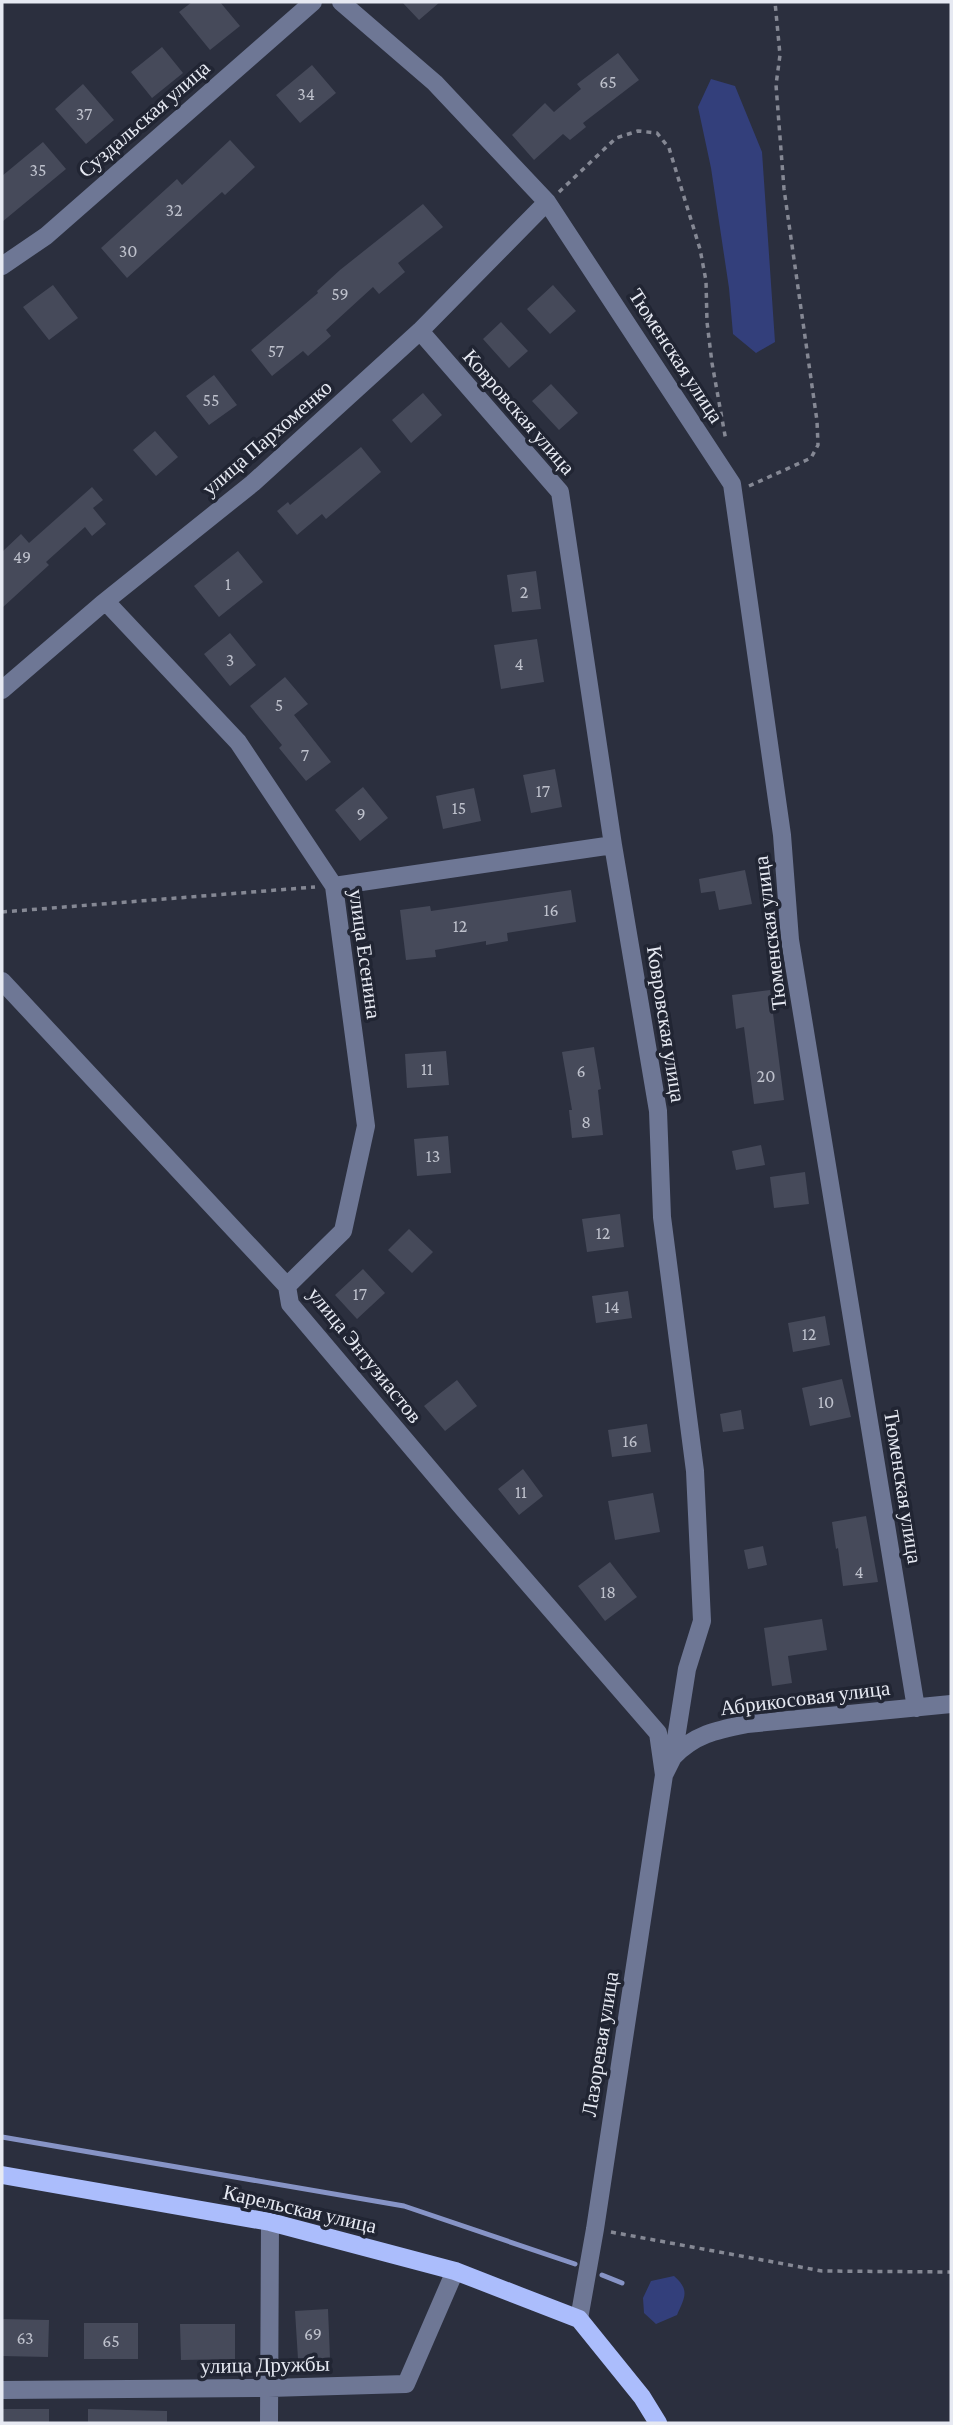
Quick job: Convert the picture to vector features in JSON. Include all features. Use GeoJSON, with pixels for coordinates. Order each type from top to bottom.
{"type":"FeatureCollection","features":[{"type":"Feature","properties":{"kind":"main road","name":"Карельская улица"},"geometry":{"type":"LineString","coordinates":[[2,2175],[270,2222],[455,2271],[579,2319]]}},
{"type":"Feature","properties":{"kind":"main road"},"geometry":{"type":"LineString","coordinates":[[579,2319],[642,2397],[658,2423]]}},
{"type":"Feature","properties":{"kind":"street","name":"Суздальская улица"},"geometry":{"type":"LineString","coordinates":[[2,266],[46,236],[313,2]]}},
{"type":"Feature","properties":{"kind":"street","name":"Тюменская улица"},"geometry":{"type":"LineString","coordinates":[[341,2],[435,83],[547,202],[732,484],[782,835],[790,940],[916,1708]]}},
{"type":"Feature","properties":{"kind":"street","name":"улица Пархоменко"},"geometry":{"type":"LineString","coordinates":[[2,690],[102,604],[253,483],[420,331],[547,202]]}},
{"type":"Feature","properties":{"kind":"street","name":"Ковровская улица"},"geometry":{"type":"LineString","coordinates":[[420,331],[560,492],[658,1111],[662,1217],[695,1471],[702,1621],[688,1669],[673,1757],[664,1775]]}},
{"type":"Feature","properties":{"kind":"street","name":"улица Есенина"},"geometry":{"type":"LineString","coordinates":[[102,604],[110,606],[237,742],[334,886],[366,1126],[343,1231],[286,1286]]}},
{"type":"Feature","properties":{"kind":"street"},"geometry":{"type":"LineString","coordinates":[[334,886],[614,845]]}},
{"type":"Feature","properties":{"kind":"street","name":"улица Энтузиастов"},"geometry":{"type":"LineString","coordinates":[[2,981],[286,1286],[290,1304],[658,1733],[664,1775]]}},
{"type":"Feature","properties":{"kind":"street","name":"Абрикосовая улица"},"geometry":{"type":"LineString","coordinates":[[673,1757],[685,1744],[727,1727],[951,1704]]}},
{"type":"Feature","properties":{"kind":"street","name":"Лазоревая улица"},"geometry":{"type":"LineString","coordinates":[[579,2319],[664,1775]]}},
{"type":"Feature","properties":{"kind":"street"},"geometry":{"type":"LineString","coordinates":[[269,2423],[270,2222]]}},
{"type":"Feature","properties":{"kind":"street","name":"улица Дружбы"},"geometry":{"type":"LineString","coordinates":[[2,2390],[405,2384],[455,2271]]}},
{"type":"Feature","properties":{"kind":"path"},"geometry":{"type":"LineString","coordinates":[[732,484],[750,486],[769,475],[792,468],[811,458],[818,445],[817,421],[784,189],[776,85],[780,55],[775,2]]}},
{"type":"Feature","properties":{"kind":"path"},"geometry":{"type":"LineString","coordinates":[[547,202],[616,138],[638,131],[657,133],[669,148],[700,249],[706,281],[712,363],[727,444]]}},
{"type":"Feature","properties":{"kind":"path"},"geometry":{"type":"LineString","coordinates":[[2,912],[334,886]]}},
{"type":"Feature","properties":{"kind":"path"},"geometry":{"type":"LineString","coordinates":[[595,2229],[822,2271],[951,2272]]}},
{"type":"Feature","properties":{"kind":"shaded area"},"geometry":{"type":"Polygon","coordinates":[[[711,79],[735,86],[762,152],[775,342],[756,353],[733,334],[711,168],[698,107],[711,79]]]}},
{"type":"Feature","properties":{"kind":"shaded area"},"geometry":{"type":"Polygon","coordinates":[[[674,2276],[684,2290],[682,2303],[677,2315],[656,2324],[644,2313],[643,2298],[651,2281],[674,2276]]]}},
{"type":"Feature","properties":{"kind":"building"},"geometry":{"type":"Polygon","coordinates":[[[192,2],[220,2],[240,26],[210,50],[179,12],[192,2]]]}},
{"type":"Feature","properties":{"kind":"building"},"geometry":{"type":"Polygon","coordinates":[[[402,2],[440,2],[419,20],[402,2]]]}},
{"type":"Feature","properties":{"kind":"building"},"geometry":{"type":"Polygon","coordinates":[[[162,47],[183,73],[152,98],[131,72],[162,47]]]}},
{"type":"Feature","properties":{"kind":"building"},"geometry":{"type":"Polygon","coordinates":[[[618,53],[639,80],[583,123],[586,127],[570,140],[563,134],[534,160],[512,135],[545,103],[554,112],[581,89],[577,84],[618,53]]]}},
{"type":"Feature","properties":{"kind":"building"},"geometry":{"type":"Polygon","coordinates":[[[312,65],[336,93],[300,123],[276,95],[312,65]]]}},
{"type":"Feature","properties":{"kind":"building"},"geometry":{"type":"Polygon","coordinates":[[[83,84],[114,120],[86,144],[55,109],[83,84]]]}},
{"type":"Feature","properties":{"kind":"building"},"geometry":{"type":"Polygon","coordinates":[[[230,140],[255,167],[225,195],[222,192],[127,278],[101,248],[177,179],[182,185],[230,140]]]}},
{"type":"Feature","properties":{"kind":"building"},"geometry":{"type":"Polygon","coordinates":[[[43,142],[66,169],[2,222],[2,176],[43,142]]]}},
{"type":"Feature","properties":{"kind":"building"},"geometry":{"type":"Polygon","coordinates":[[[423,204],[443,227],[398,263],[405,272],[379,294],[373,287],[326,330],[331,336],[308,356],[303,351],[272,376],[251,350],[318,293],[317,291],[340,270],[423,204]]]}},
{"type":"Feature","properties":{"kind":"building"},"geometry":{"type":"Polygon","coordinates":[[[53,285],[78,318],[49,340],[23,307],[53,285]]]}},
{"type":"Feature","properties":{"kind":"building"},"geometry":{"type":"Polygon","coordinates":[[[553,285],[576,311],[550,334],[527,309],[553,285]]]}},
{"type":"Feature","properties":{"kind":"building"},"geometry":{"type":"Polygon","coordinates":[[[501,322],[528,351],[509,368],[483,339],[501,322]]]}},
{"type":"Feature","properties":{"kind":"building"},"geometry":{"type":"Polygon","coordinates":[[[214,375],[237,405],[209,425],[186,396],[214,375]]]}},
{"type":"Feature","properties":{"kind":"building"},"geometry":{"type":"Polygon","coordinates":[[[551,384],[578,413],[559,430],[532,401],[551,384]]]}},
{"type":"Feature","properties":{"kind":"building"},"geometry":{"type":"Polygon","coordinates":[[[423,393],[442,415],[411,443],[392,420],[423,393]]]}},
{"type":"Feature","properties":{"kind":"building"},"geometry":{"type":"Polygon","coordinates":[[[155,431],[178,457],[156,476],[133,450],[155,431]]]}},
{"type":"Feature","properties":{"kind":"building"},"geometry":{"type":"Polygon","coordinates":[[[361,447],[381,472],[326,519],[322,514],[297,535],[277,511],[288,502],[290,505],[361,447]]]}},
{"type":"Feature","properties":{"kind":"building"},"geometry":{"type":"Polygon","coordinates":[[[92,487],[103,500],[93,508],[106,524],[92,536],[85,527],[46,562],[49,565],[2,608],[2,552],[21,534],[29,543],[92,487]]]}},
{"type":"Feature","properties":{"kind":"building"},"geometry":{"type":"Polygon","coordinates":[[[238,551],[263,582],[219,617],[194,586],[238,551]]]}},
{"type":"Feature","properties":{"kind":"building"},"geometry":{"type":"Polygon","coordinates":[[[536,571],[541,609],[512,612],[507,575],[536,571]]]}},
{"type":"Feature","properties":{"kind":"building"},"geometry":{"type":"Polygon","coordinates":[[[230,633],[256,665],[230,686],[204,654],[230,633]]]}},
{"type":"Feature","properties":{"kind":"building"},"geometry":{"type":"Polygon","coordinates":[[[537,639],[544,682],[501,689],[494,645],[537,639]]]}},
{"type":"Feature","properties":{"kind":"building"},"geometry":{"type":"Polygon","coordinates":[[[285,677],[308,704],[294,715],[331,762],[306,781],[279,748],[282,745],[250,706],[285,677]]]}},
{"type":"Feature","properties":{"kind":"building"},"geometry":{"type":"Polygon","coordinates":[[[555,769],[562,807],[531,813],[523,775],[555,769]]]}},
{"type":"Feature","properties":{"kind":"building"},"geometry":{"type":"Polygon","coordinates":[[[363,787],[388,818],[360,841],[335,810],[363,787]]]}},
{"type":"Feature","properties":{"kind":"building"},"geometry":{"type":"Polygon","coordinates":[[[474,788],[481,821],[443,829],[436,796],[474,788]]]}},
{"type":"Feature","properties":{"kind":"building"},"geometry":{"type":"Polygon","coordinates":[[[745,870],[752,904],[719,910],[715,891],[701,893],[699,879],[745,870]]]}},
{"type":"Feature","properties":{"kind":"building"},"geometry":{"type":"Polygon","coordinates":[[[571,890],[576,922],[507,933],[508,941],[486,945],[486,941],[435,950],[436,957],[406,960],[400,910],[430,906],[431,911],[571,890]]]}},
{"type":"Feature","properties":{"kind":"building"},"geometry":{"type":"Polygon","coordinates":[[[770,990],[784,1100],[754,1104],[744,1027],[736,1029],[732,995],[770,990]]]}},
{"type":"Feature","properties":{"kind":"building"},"geometry":{"type":"Polygon","coordinates":[[[594,1047],[601,1089],[598,1090],[603,1135],[572,1138],[569,1110],[572,1110],[562,1052],[594,1047]]]}},
{"type":"Feature","properties":{"kind":"building"},"geometry":{"type":"Polygon","coordinates":[[[446,1051],[449,1085],[407,1088],[405,1054],[446,1051]]]}},
{"type":"Feature","properties":{"kind":"building"},"geometry":{"type":"Polygon","coordinates":[[[448,1136],[451,1173],[417,1176],[414,1139],[448,1136]]]}},
{"type":"Feature","properties":{"kind":"building"},"geometry":{"type":"Polygon","coordinates":[[[761,1145],[765,1165],[736,1170],[732,1151],[761,1145]]]}},
{"type":"Feature","properties":{"kind":"building"},"geometry":{"type":"Polygon","coordinates":[[[805,1172],[809,1204],[774,1208],[770,1177],[805,1172]]]}},
{"type":"Feature","properties":{"kind":"building"},"geometry":{"type":"Polygon","coordinates":[[[620,1214],[624,1247],[587,1252],[582,1219],[620,1214]]]}},
{"type":"Feature","properties":{"kind":"building"},"geometry":{"type":"Polygon","coordinates":[[[409,1229],[433,1252],[412,1273],[388,1250],[409,1229]]]}},
{"type":"Feature","properties":{"kind":"building"},"geometry":{"type":"Polygon","coordinates":[[[363,1269],[385,1293],[357,1319],[335,1295],[363,1269]]]}},
{"type":"Feature","properties":{"kind":"building"},"geometry":{"type":"Polygon","coordinates":[[[628,1291],[632,1318],[596,1323],[592,1296],[628,1291]]]}},
{"type":"Feature","properties":{"kind":"building"},"geometry":{"type":"Polygon","coordinates":[[[825,1316],[830,1345],[793,1352],[788,1323],[825,1316]]]}},
{"type":"Feature","properties":{"kind":"building"},"geometry":{"type":"Polygon","coordinates":[[[842,1379],[851,1417],[810,1426],[802,1388],[842,1379]]]}},
{"type":"Feature","properties":{"kind":"building"},"geometry":{"type":"Polygon","coordinates":[[[457,1380],[477,1406],[445,1431],[424,1406],[457,1380]]]}},
{"type":"Feature","properties":{"kind":"building"},"geometry":{"type":"Polygon","coordinates":[[[741,1410],[744,1429],[723,1432],[720,1414],[741,1410]]]}},
{"type":"Feature","properties":{"kind":"building"},"geometry":{"type":"Polygon","coordinates":[[[647,1424],[651,1452],[612,1457],[608,1430],[647,1424]]]}},
{"type":"Feature","properties":{"kind":"building"},"geometry":{"type":"Polygon","coordinates":[[[523,1469],[543,1496],[519,1515],[498,1489],[523,1469]]]}},
{"type":"Feature","properties":{"kind":"building"},"geometry":{"type":"Polygon","coordinates":[[[653,1493],[660,1532],[615,1540],[608,1501],[653,1493]]]}},
{"type":"Feature","properties":{"kind":"building"},"geometry":{"type":"Polygon","coordinates":[[[866,1516],[878,1582],[843,1586],[832,1522],[866,1516]]]}},
{"type":"Feature","properties":{"kind":"building"},"geometry":{"type":"Polygon","coordinates":[[[763,1546],[767,1565],[748,1569],[744,1550],[763,1546]]]}},
{"type":"Feature","properties":{"kind":"building"},"geometry":{"type":"Polygon","coordinates":[[[610,1562],[637,1597],[605,1621],[578,1586],[610,1562]]]}},
{"type":"Feature","properties":{"kind":"building"},"geometry":{"type":"Polygon","coordinates":[[[822,1619],[827,1650],[788,1656],[792,1683],[772,1686],[764,1628],[822,1619]]]}},
{"type":"Feature","properties":{"kind":"building"},"geometry":{"type":"Polygon","coordinates":[[[328,2309],[330,2358],[298,2359],[295,2311],[328,2309]]]}},
{"type":"Feature","properties":{"kind":"building"},"geometry":{"type":"Polygon","coordinates":[[[2,2319],[49,2320],[48,2357],[2,2356],[2,2319]]]}},
{"type":"Feature","properties":{"kind":"building"},"geometry":{"type":"Polygon","coordinates":[[[84,2323],[138,2323],[138,2359],[84,2359],[84,2323]]]}},
{"type":"Feature","properties":{"kind":"building"},"geometry":{"type":"Polygon","coordinates":[[[180,2324],[235,2324],[235,2359],[181,2360],[180,2324]]]}},
{"type":"Feature","properties":{"kind":"building"},"geometry":{"type":"Polygon","coordinates":[[[2,2409],[49,2409],[49,2423],[2,2423],[2,2409]]]}},
{"type":"Feature","properties":{"kind":"building"},"geometry":{"type":"Polygon","coordinates":[[[88,2409],[167,2411],[167,2423],[88,2423],[88,2409]]]}},
{"type":"Feature","properties":{"kind":"waterway"},"geometry":{"type":"LineString","coordinates":[[2,2137],[404,2206],[575,2264]]}},
{"type":"Feature","properties":{"kind":"waterway"},"geometry":{"type":"LineString","coordinates":[[602,2275],[622,2283]]}}]}
